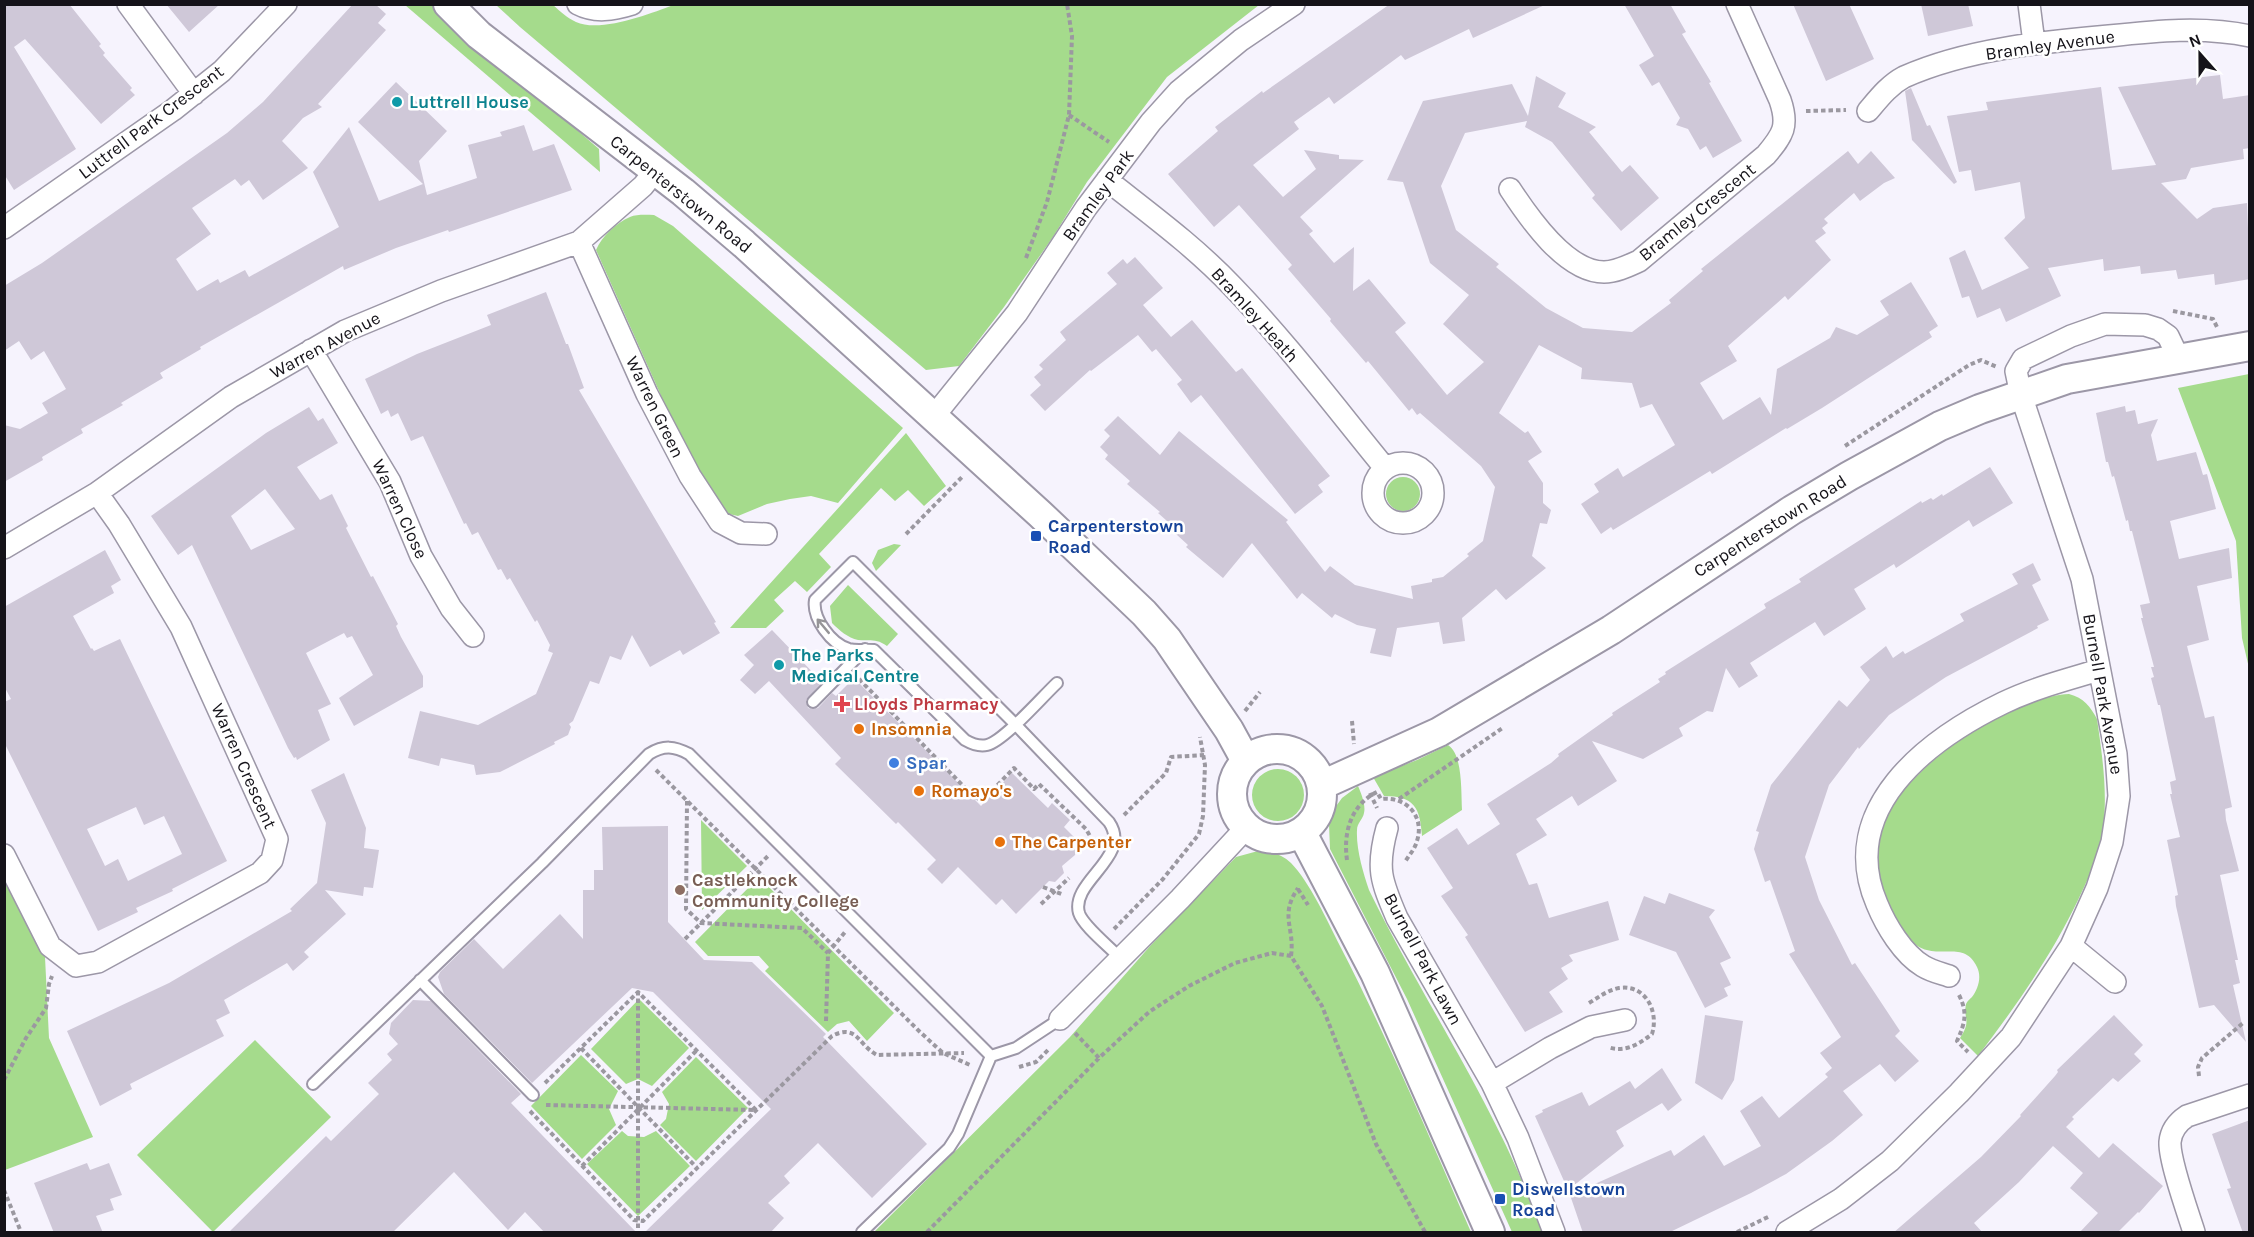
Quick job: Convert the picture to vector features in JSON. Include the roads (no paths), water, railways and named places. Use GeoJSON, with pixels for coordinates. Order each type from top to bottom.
{"type":"FeatureCollection","features":[{"type":"Feature","properties":{"kind":"street"},"geometry":{"type":"LineString","coordinates":[[128,4],[194,94]]}},
{"type":"Feature","properties":{"kind":"street","name":"Luttrell Park Crescent"},"geometry":{"type":"LineString","coordinates":[[4,228],[88,171],[194,94],[222,70],[286,4]]}},
{"type":"Feature","properties":{"kind":"street","name":"Carpenterstown Road"},"geometry":{"type":"LineString","coordinates":[[448,4],[478,35],[655,171],[744,244],[984,461],[1124,593],[1175,648],[1229,730],[1246,761]]}},
{"type":"Feature","properties":{"kind":"street"},"geometry":{"type":"LineString","coordinates":[[578,4],[588,10],[619,8],[632,4]]}},
{"type":"Feature","properties":{"kind":"street","name":"Bramley Park"},"geometry":{"type":"LineString","coordinates":[[934,416],[1017,313],[1086,208],[1151,122],[1179,90],[1240,41],[1294,4]]}},
{"type":"Feature","properties":{"kind":"street","name":"Bramley Crescent"},"geometry":{"type":"LineString","coordinates":[[1510,189],[1544,234],[1570,259],[1602,272],[1613,271],[1639,261],[1766,155],[1779,140],[1783,130],[1785,116],[1778,95],[1737,4]]}},
{"type":"Feature","properties":{"kind":"street"},"geometry":{"type":"LineString","coordinates":[[2029,4],[2034,43]]}},
{"type":"Feature","properties":{"kind":"street","name":"Bramley Avenue"},"geometry":{"type":"LineString","coordinates":[[1868,111],[1887,89],[1902,78],[1951,62],[2034,43],[2165,30],[2206,30],[2250,36]]}},
{"type":"Feature","properties":{"kind":"street","name":"Warren Avenue"},"geometry":{"type":"LineString","coordinates":[[4,548],[97,493],[229,398],[345,331],[387,312],[579,242],[643,186],[655,171]]}},
{"type":"Feature","properties":{"kind":"street","name":"Bramley Heath"},"geometry":{"type":"LineString","coordinates":[[1107,180],[1173,232],[1232,285],[1385,468]]}},
{"type":"Feature","properties":{"kind":"street","name":"Warren Green"},"geometry":{"type":"LineString","coordinates":[[579,242],[647,394],[690,476],[720,522],[741,533],[766,534]]}},
{"type":"Feature","properties":{"kind":"street","name":"Burnell Park Avenue"},"geometry":{"type":"LineString","coordinates":[[1787,1233],[1814,1218],[1890,1161],[1922,1131],[2011,1036],[2071,946],[2097,888],[2112,842],[2118,809],[2116,754],[2082,579],[2021,395],[2016,371],[2023,359],[2071,336],[2105,324],[2145,325],[2158,329],[2168,336],[2179,359]]}},
{"type":"Feature","properties":{"kind":"street","name":"Carpenterstown Road"},"geometry":{"type":"LineString","coordinates":[[1322,785],[1439,732],[1611,630],[1792,510],[1894,450],[1955,420],[2067,379],[2250,346]]}},
{"type":"Feature","properties":{"kind":"street","name":"Warren Close"},"geometry":{"type":"LineString","coordinates":[[311,350],[390,482],[427,567],[451,608],[473,636]]}},
{"type":"Feature","properties":{"kind":"street","name":"Warren Crescent"},"geometry":{"type":"LineString","coordinates":[[4,855],[50,946],[60,956],[76,966],[98,962],[260,873],[272,860],[277,838],[181,627],[119,524],[97,493]]}},
{"type":"Feature","properties":{"kind":"street"},"geometry":{"type":"LineString","coordinates":[[1949,976],[1930,970],[1912,957],[1889,926],[1874,896],[1867,863],[1867,841],[1882,802],[1904,773],[1922,756],[1971,721],[2003,703],[2032,691],[2098,670]]}},
{"type":"Feature","properties":{"kind":"street"},"geometry":{"type":"LineString","coordinates":[[1270,749],[1287,750],[1310,762],[1322,785],[1321,808],[1313,823],[1302,833],[1286,839],[1271,840],[1246,828],[1235,812],[1232,793],[1236,776],[1246,761],[1270,749]]}},
{"type":"Feature","properties":{"kind":"street"},"geometry":{"type":"LineString","coordinates":[[1065,1024],[1120,958],[1180,899],[1246,828]]}},
{"type":"Feature","properties":{"kind":"street","name":"Burnell Park Lawn"},"geometry":{"type":"LineString","coordinates":[[1387,828],[1380,852],[1386,896],[1492,1083],[1518,1138],[1554,1233]]}},
{"type":"Feature","properties":{"kind":"street"},"geometry":{"type":"LineString","coordinates":[[1302,833],[1334,869],[1375,973],[1490,1233]]}},
{"type":"Feature","properties":{"kind":"street"},"geometry":{"type":"LineString","coordinates":[[2071,946],[2115,982]]}},
{"type":"Feature","properties":{"kind":"street"},"geometry":{"type":"LineString","coordinates":[[1492,1083],[1550,1048],[1591,1027],[1625,1020]]}},
{"type":"Feature","properties":{"kind":"street"},"geometry":{"type":"LineString","coordinates":[[2192,1232],[2171,1150],[2172,1134],[2180,1121],[2187,1116],[2250,1095]]}},
{"type":"Feature","properties":{"kind":"lane"},"geometry":{"type":"LineString","coordinates":[[1057,683],[1015,724],[994,743],[984,746],[975,745],[965,740],[877,654],[865,649],[848,649],[840,645],[820,624],[814,609],[815,600],[852,562],[1015,724],[1109,822],[1114,829],[1115,843],[1078,902],[1082,919],[1120,958]]}},
{"type":"Feature","properties":{"kind":"lane"},"geometry":{"type":"LineString","coordinates":[[813,702],[865,649]]}},
{"type":"Feature","properties":{"kind":"lane"},"geometry":{"type":"LineString","coordinates":[[313,1084],[542,863],[644,758],[663,747],[677,748],[689,754],[987,1052],[988,1068],[958,1134],[949,1148],[861,1233]]}},
{"type":"Feature","properties":{"kind":"lane"},"geometry":{"type":"LineString","coordinates":[[420,980],[533,1095]]}},
{"type":"Feature","properties":{"kind":"lane"},"geometry":{"type":"LineString","coordinates":[[987,1052],[1016,1048],[1065,1024]]}},
{"type":"Feature","properties":{"kind":"place","name":"Luttrell House"},"geometry":{"type":"Point","coordinates":[397,102]}},
{"type":"Feature","properties":{"kind":"place","name":"Carpenterstown Road"},"geometry":{"type":"Point","coordinates":[1036,536]}},
{"type":"Feature","properties":{"kind":"place","name":"The Parks Medical Centre"},"geometry":{"type":"Point","coordinates":[779,665]}},
{"type":"Feature","properties":{"kind":"place","name":"Lloyds Pharmacy"},"geometry":{"type":"Point","coordinates":[842,704]}},
{"type":"Feature","properties":{"kind":"place","name":"Insomnia"},"geometry":{"type":"Point","coordinates":[859,729]}},
{"type":"Feature","properties":{"kind":"place","name":"Spar"},"geometry":{"type":"Point","coordinates":[894,763]}},
{"type":"Feature","properties":{"kind":"place","name":"Romayo's"},"geometry":{"type":"Point","coordinates":[919,791]}},
{"type":"Feature","properties":{"kind":"place","name":"The Carpenter"},"geometry":{"type":"Point","coordinates":[1000,842]}},
{"type":"Feature","properties":{"kind":"place","name":"Castleknock Community College"},"geometry":{"type":"Point","coordinates":[680,890]}},
{"type":"Feature","properties":{"kind":"place","name":"Diswellstown Road"},"geometry":{"type":"Point","coordinates":[1500,1199]}}]}
